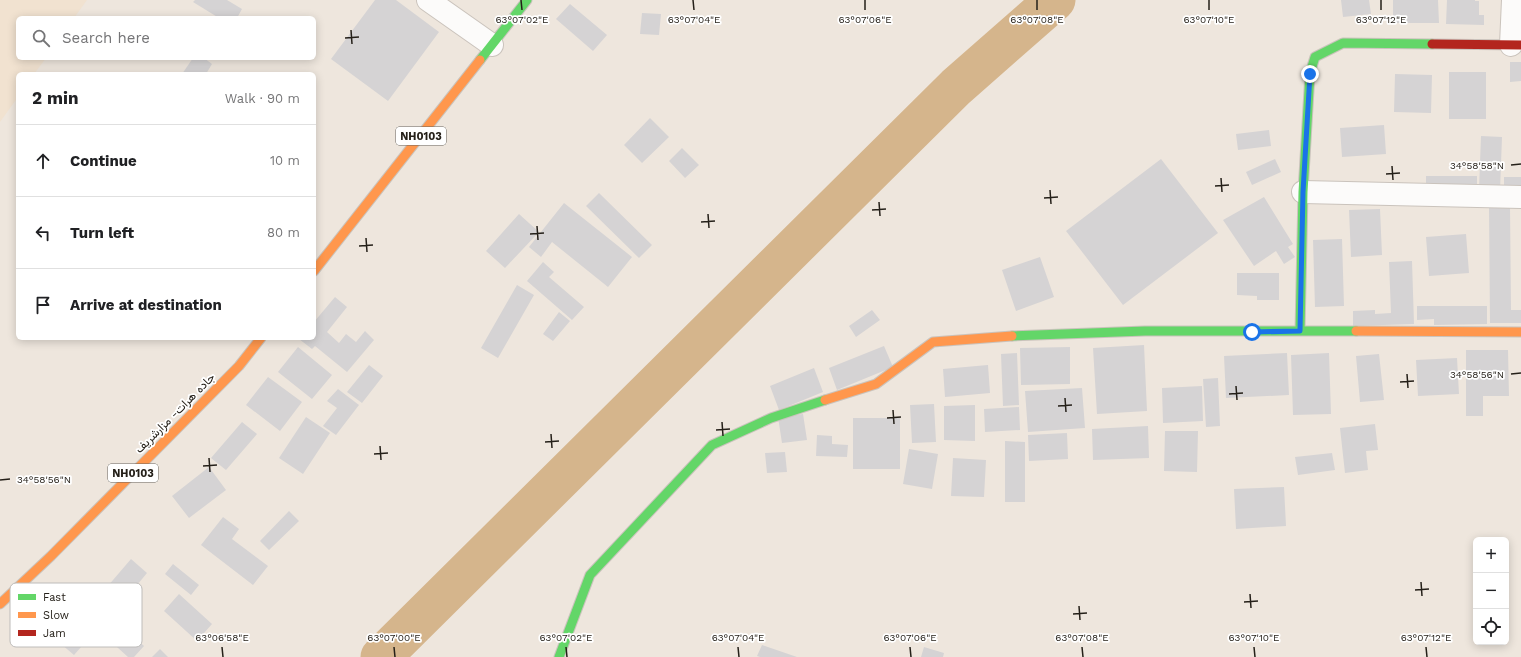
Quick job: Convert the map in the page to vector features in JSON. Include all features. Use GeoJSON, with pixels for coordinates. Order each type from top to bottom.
{"type":"FeatureCollection","features":[{"type":"Feature","properties":{"kind":"main road","name":"NH0103"},"geometry":{"type":"LineString","coordinates":[[316,268],[526,0]]}},
{"type":"Feature","properties":{"kind":"main road"},"geometry":{"type":"LineString","coordinates":[[1300,331],[1303,192],[1310,74],[1315,56],[1343,43],[1516,45]]}},
{"type":"Feature","properties":{"kind":"main road"},"geometry":{"type":"LineString","coordinates":[[559,657],[590,575],[712,445],[771,418],[876,384],[933,342],[1053,334],[1145,331],[1521,332]]}},
{"type":"Feature","properties":{"kind":"main road","name":"جاده هرات- مزارشریف"},"geometry":{"type":"LineString","coordinates":[[22,583],[51,556],[238,366],[259,340]]}},
{"type":"Feature","properties":{"kind":"main road","name":"جاده هرات- مزارشریف"},"geometry":{"type":"LineString","coordinates":[[0,604],[10,595]]}},
{"type":"Feature","properties":{"kind":"street"},"geometry":{"type":"LineString","coordinates":[[428,0],[492,45]]}},
{"type":"Feature","properties":{"kind":"street"},"geometry":{"type":"LineString","coordinates":[[1513,0],[1516,45]]}},
{"type":"Feature","properties":{"kind":"street"},"geometry":{"type":"LineString","coordinates":[[1303,192],[1521,197]]}},
{"type":"Feature","properties":{"kind":"shaded area"},"geometry":{"type":"Polygon","coordinates":[[[0,0],[87,0],[75,16],[16,16],[16,60],[44,60],[36,72],[16,72],[16,100],[0,122],[0,0]]]}},
{"type":"Feature","properties":{"kind":"building"},"geometry":{"type":"Polygon","coordinates":[[[195,0],[227,0],[242,9],[238,16],[216,16],[193,2],[195,0]]]}},
{"type":"Feature","properties":{"kind":"building"},"geometry":{"type":"Polygon","coordinates":[[[375,0],[396,0],[439,32],[388,101],[331,59],[375,0]]]}},
{"type":"Feature","properties":{"kind":"building"},"geometry":{"type":"Polygon","coordinates":[[[1341,0],[1369,0],[1371,14],[1343,17],[1341,0]]]}},
{"type":"Feature","properties":{"kind":"building"},"geometry":{"type":"Polygon","coordinates":[[[1393,0],[1438,0],[1439,23],[1393,23],[1393,0]]]}},
{"type":"Feature","properties":{"kind":"building"},"geometry":{"type":"Polygon","coordinates":[[[1447,0],[1479,1],[1479,15],[1484,15],[1484,25],[1446,24],[1447,0]]]}},
{"type":"Feature","properties":{"kind":"building"},"geometry":{"type":"Polygon","coordinates":[[[570,4],[607,35],[593,51],[556,19],[570,4]]]}},
{"type":"Feature","properties":{"kind":"building"},"geometry":{"type":"Polygon","coordinates":[[[642,13],[661,14],[659,35],[640,34],[642,13]]]}},
{"type":"Feature","properties":{"kind":"building"},"geometry":{"type":"Polygon","coordinates":[[[192,60],[207,60],[212,64],[207,72],[183,72],[192,60]]]}},
{"type":"Feature","properties":{"kind":"building"},"geometry":{"type":"Polygon","coordinates":[[[1510,62],[1521,62],[1521,81],[1510,82],[1510,62]]]}},
{"type":"Feature","properties":{"kind":"building"},"geometry":{"type":"Polygon","coordinates":[[[1449,72],[1486,72],[1486,119],[1449,119],[1449,72]]]}},
{"type":"Feature","properties":{"kind":"building"},"geometry":{"type":"Polygon","coordinates":[[[1395,74],[1432,75],[1431,113],[1394,112],[1395,74]]]}},
{"type":"Feature","properties":{"kind":"building"},"geometry":{"type":"Polygon","coordinates":[[[650,118],[669,137],[642,163],[624,145],[650,118]]]}},
{"type":"Feature","properties":{"kind":"building"},"geometry":{"type":"Polygon","coordinates":[[[1384,125],[1386,154],[1342,157],[1340,128],[1384,125]]]}},
{"type":"Feature","properties":{"kind":"building"},"geometry":{"type":"Polygon","coordinates":[[[1269,130],[1271,146],[1238,150],[1236,134],[1269,130]]]}},
{"type":"Feature","properties":{"kind":"building"},"geometry":{"type":"Polygon","coordinates":[[[1481,136],[1502,137],[1500,191],[1479,190],[1481,136]]]}},
{"type":"Feature","properties":{"kind":"building"},"geometry":{"type":"Polygon","coordinates":[[[682,148],[699,165],[685,178],[669,161],[682,148]]]}},
{"type":"Feature","properties":{"kind":"building"},"geometry":{"type":"Polygon","coordinates":[[[1161,159],[1218,233],[1123,305],[1066,231],[1161,159]]]}},
{"type":"Feature","properties":{"kind":"building"},"geometry":{"type":"Polygon","coordinates":[[[1275,159],[1281,172],[1252,185],[1246,172],[1275,159]]]}},
{"type":"Feature","properties":{"kind":"building"},"geometry":{"type":"Polygon","coordinates":[[[1426,176],[1477,176],[1477,191],[1426,191],[1426,176]]]}},
{"type":"Feature","properties":{"kind":"building"},"geometry":{"type":"Polygon","coordinates":[[[1504,177],[1521,177],[1521,192],[1504,192],[1504,177]]]}},
{"type":"Feature","properties":{"kind":"building"},"geometry":{"type":"Polygon","coordinates":[[[599,193],[652,245],[639,258],[586,206],[599,193]]]}},
{"type":"Feature","properties":{"kind":"building"},"geometry":{"type":"Polygon","coordinates":[[[1264,197],[1293,244],[1288,247],[1295,257],[1284,264],[1276,251],[1254,266],[1223,220],[1264,197]]]}},
{"type":"Feature","properties":{"kind":"building"},"geometry":{"type":"Polygon","coordinates":[[[564,203],[632,257],[608,287],[552,242],[541,257],[529,247],[564,203]]]}},
{"type":"Feature","properties":{"kind":"building"},"geometry":{"type":"Polygon","coordinates":[[[1489,206],[1510,206],[1511,310],[1521,310],[1521,323],[1490,323],[1489,206]]]}},
{"type":"Feature","properties":{"kind":"building"},"geometry":{"type":"Polygon","coordinates":[[[1380,209],[1382,255],[1351,257],[1349,210],[1380,209]]]}},
{"type":"Feature","properties":{"kind":"building"},"geometry":{"type":"Polygon","coordinates":[[[519,214],[539,232],[505,268],[486,251],[519,214]]]}},
{"type":"Feature","properties":{"kind":"building"},"geometry":{"type":"Polygon","coordinates":[[[1466,234],[1469,273],[1429,276],[1426,237],[1466,234]]]}},
{"type":"Feature","properties":{"kind":"building"},"geometry":{"type":"Polygon","coordinates":[[[1342,239],[1344,306],[1315,307],[1313,240],[1342,239]]]}},
{"type":"Feature","properties":{"kind":"building"},"geometry":{"type":"Polygon","coordinates":[[[1040,257],[1054,297],[1016,311],[1002,270],[1040,257]]]}},
{"type":"Feature","properties":{"kind":"building"},"geometry":{"type":"Polygon","coordinates":[[[1412,261],[1414,324],[1353,326],[1353,311],[1375,310],[1375,314],[1391,313],[1389,262],[1412,261]]]}},
{"type":"Feature","properties":{"kind":"building"},"geometry":{"type":"Polygon","coordinates":[[[543,262],[554,272],[549,277],[584,307],[572,320],[527,281],[543,262]]]}},
{"type":"Feature","properties":{"kind":"building"},"geometry":{"type":"Polygon","coordinates":[[[1237,273],[1279,273],[1279,300],[1257,300],[1257,296],[1237,295],[1237,273]]]}},
{"type":"Feature","properties":{"kind":"building"},"geometry":{"type":"Polygon","coordinates":[[[517,285],[534,295],[498,358],[481,348],[517,285]]]}},
{"type":"Feature","properties":{"kind":"building"},"geometry":{"type":"Polygon","coordinates":[[[335,297],[347,307],[327,332],[339,343],[346,334],[356,342],[365,331],[374,340],[347,372],[315,346],[312,349],[300,340],[316,340],[316,320],[335,297]]]}},
{"type":"Feature","properties":{"kind":"building"},"geometry":{"type":"Polygon","coordinates":[[[1417,306],[1487,306],[1487,324],[1434,325],[1434,319],[1417,320],[1417,306]]]}},
{"type":"Feature","properties":{"kind":"building"},"geometry":{"type":"Polygon","coordinates":[[[872,310],[880,320],[856,337],[849,326],[872,310]]]}},
{"type":"Feature","properties":{"kind":"building"},"geometry":{"type":"Polygon","coordinates":[[[559,312],[570,321],[553,341],[543,334],[559,312]]]}},
{"type":"Feature","properties":{"kind":"building"},"geometry":{"type":"Polygon","coordinates":[[[1144,345],[1147,411],[1097,414],[1093,348],[1144,345]]]}},
{"type":"Feature","properties":{"kind":"building"},"geometry":{"type":"Polygon","coordinates":[[[884,346],[893,367],[837,390],[829,368],[884,346]]]}},
{"type":"Feature","properties":{"kind":"building"},"geometry":{"type":"Polygon","coordinates":[[[298,347],[332,375],[312,399],[278,372],[298,347]]]}},
{"type":"Feature","properties":{"kind":"building"},"geometry":{"type":"Polygon","coordinates":[[[1070,347],[1070,384],[1021,385],[1020,348],[1070,347]]]}},
{"type":"Feature","properties":{"kind":"building"},"geometry":{"type":"Polygon","coordinates":[[[1466,350],[1508,350],[1509,396],[1483,396],[1483,416],[1466,416],[1466,350]]]}},
{"type":"Feature","properties":{"kind":"building"},"geometry":{"type":"Polygon","coordinates":[[[1017,353],[1019,405],[1003,406],[1001,354],[1017,353]]]}},
{"type":"Feature","properties":{"kind":"building"},"geometry":{"type":"Polygon","coordinates":[[[1287,353],[1289,395],[1226,398],[1224,356],[1287,353]]]}},
{"type":"Feature","properties":{"kind":"building"},"geometry":{"type":"Polygon","coordinates":[[[1329,353],[1331,414],[1293,415],[1291,355],[1329,353]]]}},
{"type":"Feature","properties":{"kind":"building"},"geometry":{"type":"Polygon","coordinates":[[[1379,354],[1384,400],[1360,402],[1356,356],[1379,354]]]}},
{"type":"Feature","properties":{"kind":"building"},"geometry":{"type":"Polygon","coordinates":[[[1457,358],[1459,394],[1418,396],[1416,360],[1457,358]]]}},
{"type":"Feature","properties":{"kind":"building"},"geometry":{"type":"Polygon","coordinates":[[[369,365],[383,376],[362,403],[347,392],[369,365]]]}},
{"type":"Feature","properties":{"kind":"building"},"geometry":{"type":"Polygon","coordinates":[[[988,365],[990,393],[945,397],[943,369],[988,365]]]}},
{"type":"Feature","properties":{"kind":"building"},"geometry":{"type":"Polygon","coordinates":[[[814,368],[823,392],[779,410],[770,386],[814,368]]]}},
{"type":"Feature","properties":{"kind":"building"},"geometry":{"type":"Polygon","coordinates":[[[268,377],[302,402],[280,431],[246,405],[268,377]]]}},
{"type":"Feature","properties":{"kind":"building"},"geometry":{"type":"Polygon","coordinates":[[[1218,378],[1220,426],[1206,427],[1203,379],[1218,378]]]}},
{"type":"Feature","properties":{"kind":"building"},"geometry":{"type":"Polygon","coordinates":[[[1202,386],[1203,421],[1163,423],[1162,388],[1202,386]]]}},
{"type":"Feature","properties":{"kind":"building"},"geometry":{"type":"Polygon","coordinates":[[[1082,388],[1085,428],[1028,432],[1025,391],[1082,388]]]}},
{"type":"Feature","properties":{"kind":"building"},"geometry":{"type":"Polygon","coordinates":[[[338,389],[359,405],[336,435],[323,426],[337,408],[327,401],[338,389]]]}},
{"type":"Feature","properties":{"kind":"building"},"geometry":{"type":"Polygon","coordinates":[[[934,404],[936,442],[912,443],[910,405],[934,404]]]}},
{"type":"Feature","properties":{"kind":"building"},"geometry":{"type":"Polygon","coordinates":[[[975,405],[975,441],[944,440],[944,406],[975,405]]]}},
{"type":"Feature","properties":{"kind":"building"},"geometry":{"type":"Polygon","coordinates":[[[1019,407],[1020,430],[985,432],[984,409],[1019,407]]]}},
{"type":"Feature","properties":{"kind":"building"},"geometry":{"type":"Polygon","coordinates":[[[803,414],[807,440],[782,443],[778,417],[803,414]]]}},
{"type":"Feature","properties":{"kind":"building"},"geometry":{"type":"Polygon","coordinates":[[[306,417],[330,433],[303,474],[279,458],[306,417]]]}},
{"type":"Feature","properties":{"kind":"building"},"geometry":{"type":"Polygon","coordinates":[[[853,418],[900,418],[900,469],[853,469],[853,418]]]}},
{"type":"Feature","properties":{"kind":"building"},"geometry":{"type":"Polygon","coordinates":[[[242,422],[257,434],[226,470],[211,458],[242,422]]]}},
{"type":"Feature","properties":{"kind":"building"},"geometry":{"type":"Polygon","coordinates":[[[1375,424],[1378,450],[1366,451],[1368,470],[1345,473],[1340,428],[1375,424]]]}},
{"type":"Feature","properties":{"kind":"building"},"geometry":{"type":"Polygon","coordinates":[[[1148,426],[1149,458],[1093,460],[1092,429],[1148,426]]]}},
{"type":"Feature","properties":{"kind":"building"},"geometry":{"type":"Polygon","coordinates":[[[1165,431],[1198,431],[1197,472],[1164,471],[1165,431]]]}},
{"type":"Feature","properties":{"kind":"building"},"geometry":{"type":"Polygon","coordinates":[[[1067,433],[1068,459],[1029,461],[1028,435],[1067,433]]]}},
{"type":"Feature","properties":{"kind":"building"},"geometry":{"type":"Polygon","coordinates":[[[817,435],[832,436],[832,444],[848,445],[847,457],[816,456],[817,435]]]}},
{"type":"Feature","properties":{"kind":"building"},"geometry":{"type":"Polygon","coordinates":[[[1005,441],[1025,442],[1025,502],[1005,502],[1005,441]]]}},
{"type":"Feature","properties":{"kind":"building"},"geometry":{"type":"Polygon","coordinates":[[[909,449],[938,454],[932,489],[903,484],[909,449]]]}},
{"type":"Feature","properties":{"kind":"building"},"geometry":{"type":"Polygon","coordinates":[[[785,452],[787,472],[767,473],[765,453],[785,452]]]}},
{"type":"Feature","properties":{"kind":"building"},"geometry":{"type":"Polygon","coordinates":[[[1332,453],[1335,470],[1298,475],[1295,457],[1332,453]]]}},
{"type":"Feature","properties":{"kind":"building"},"geometry":{"type":"Polygon","coordinates":[[[953,458],[986,460],[984,497],[951,496],[953,458]]]}},
{"type":"Feature","properties":{"kind":"building"},"geometry":{"type":"Polygon","coordinates":[[[209,467],[226,490],[189,518],[172,496],[209,467]]]}},
{"type":"Feature","properties":{"kind":"building"},"geometry":{"type":"Polygon","coordinates":[[[1284,487],[1286,526],[1236,529],[1234,489],[1284,487]]]}},
{"type":"Feature","properties":{"kind":"building"},"geometry":{"type":"Polygon","coordinates":[[[289,511],[299,521],[269,550],[260,541],[289,511]]]}},
{"type":"Feature","properties":{"kind":"building"},"geometry":{"type":"Polygon","coordinates":[[[223,517],[239,529],[232,539],[268,566],[253,585],[201,545],[223,517]]]}},
{"type":"Feature","properties":{"kind":"building"},"geometry":{"type":"Polygon","coordinates":[[[131,559],[147,573],[139,583],[110,583],[131,559]]]}},
{"type":"Feature","properties":{"kind":"building"},"geometry":{"type":"Polygon","coordinates":[[[173,564],[199,585],[191,595],[165,574],[173,564]]]}},
{"type":"Feature","properties":{"kind":"building"},"geometry":{"type":"Polygon","coordinates":[[[179,594],[212,624],[197,641],[164,611],[179,594]]]}},
{"type":"Feature","properties":{"kind":"building"},"geometry":{"type":"Polygon","coordinates":[[[142,644],[144,646],[134,657],[128,657],[117,647],[142,647],[142,644]]]}},
{"type":"Feature","properties":{"kind":"building"},"geometry":{"type":"Polygon","coordinates":[[[762,645],[797,657],[757,656],[762,645]]]}},
{"type":"Feature","properties":{"kind":"building"},"geometry":{"type":"Polygon","coordinates":[[[65,647],[81,647],[74,655],[65,647]]]}},
{"type":"Feature","properties":{"kind":"building"},"geometry":{"type":"Polygon","coordinates":[[[924,647],[944,653],[943,657],[921,657],[924,647]]]}},
{"type":"Feature","properties":{"kind":"building"},"geometry":{"type":"Polygon","coordinates":[[[160,649],[168,657],[152,657],[160,649]]]}},
{"type":"Feature","properties":{"kind":"waterway"},"geometry":{"type":"LineString","coordinates":[[381,657],[956,87],[1055,0]]}},
{"type":"Feature","properties":{"kind":"traffic: fast"},"geometry":{"type":"LineString","coordinates":[[480,60],[527,0]]}},
{"type":"Feature","properties":{"kind":"traffic: fast"},"geometry":{"type":"LineString","coordinates":[[1300,331],[1303,192],[1310,73],[1315,57],[1343,43],[1432,44]]}},
{"type":"Feature","properties":{"kind":"traffic: fast"},"geometry":{"type":"LineString","coordinates":[[1012,336],[1145,331],[1356,331]]}},
{"type":"Feature","properties":{"kind":"traffic: fast"},"geometry":{"type":"LineString","coordinates":[[559,657],[590,575],[712,445],[771,418],[825,400]]}},
{"type":"Feature","properties":{"kind":"traffic: slow"},"geometry":{"type":"LineString","coordinates":[[316,268],[480,60]]}},
{"type":"Feature","properties":{"kind":"traffic: slow"},"geometry":{"type":"LineString","coordinates":[[1356,331],[1521,332]]}},
{"type":"Feature","properties":{"kind":"traffic: slow"},"geometry":{"type":"LineString","coordinates":[[825,400],[876,384],[933,342],[1012,336]]}},
{"type":"Feature","properties":{"kind":"traffic: slow"},"geometry":{"type":"LineString","coordinates":[[22,583],[51,556],[239,366],[259,340]]}},
{"type":"Feature","properties":{"kind":"traffic: slow"},"geometry":{"type":"LineString","coordinates":[[0,604],[10,595]]}},
{"type":"Feature","properties":{"kind":"traffic: jam"},"geometry":{"type":"LineString","coordinates":[[1432,44],[1521,45]]}},
{"type":"Feature","properties":{"kind":"route"},"geometry":{"type":"LineString","coordinates":[[1252,332],[1300,331],[1303,192],[1310,74]]}}]}
